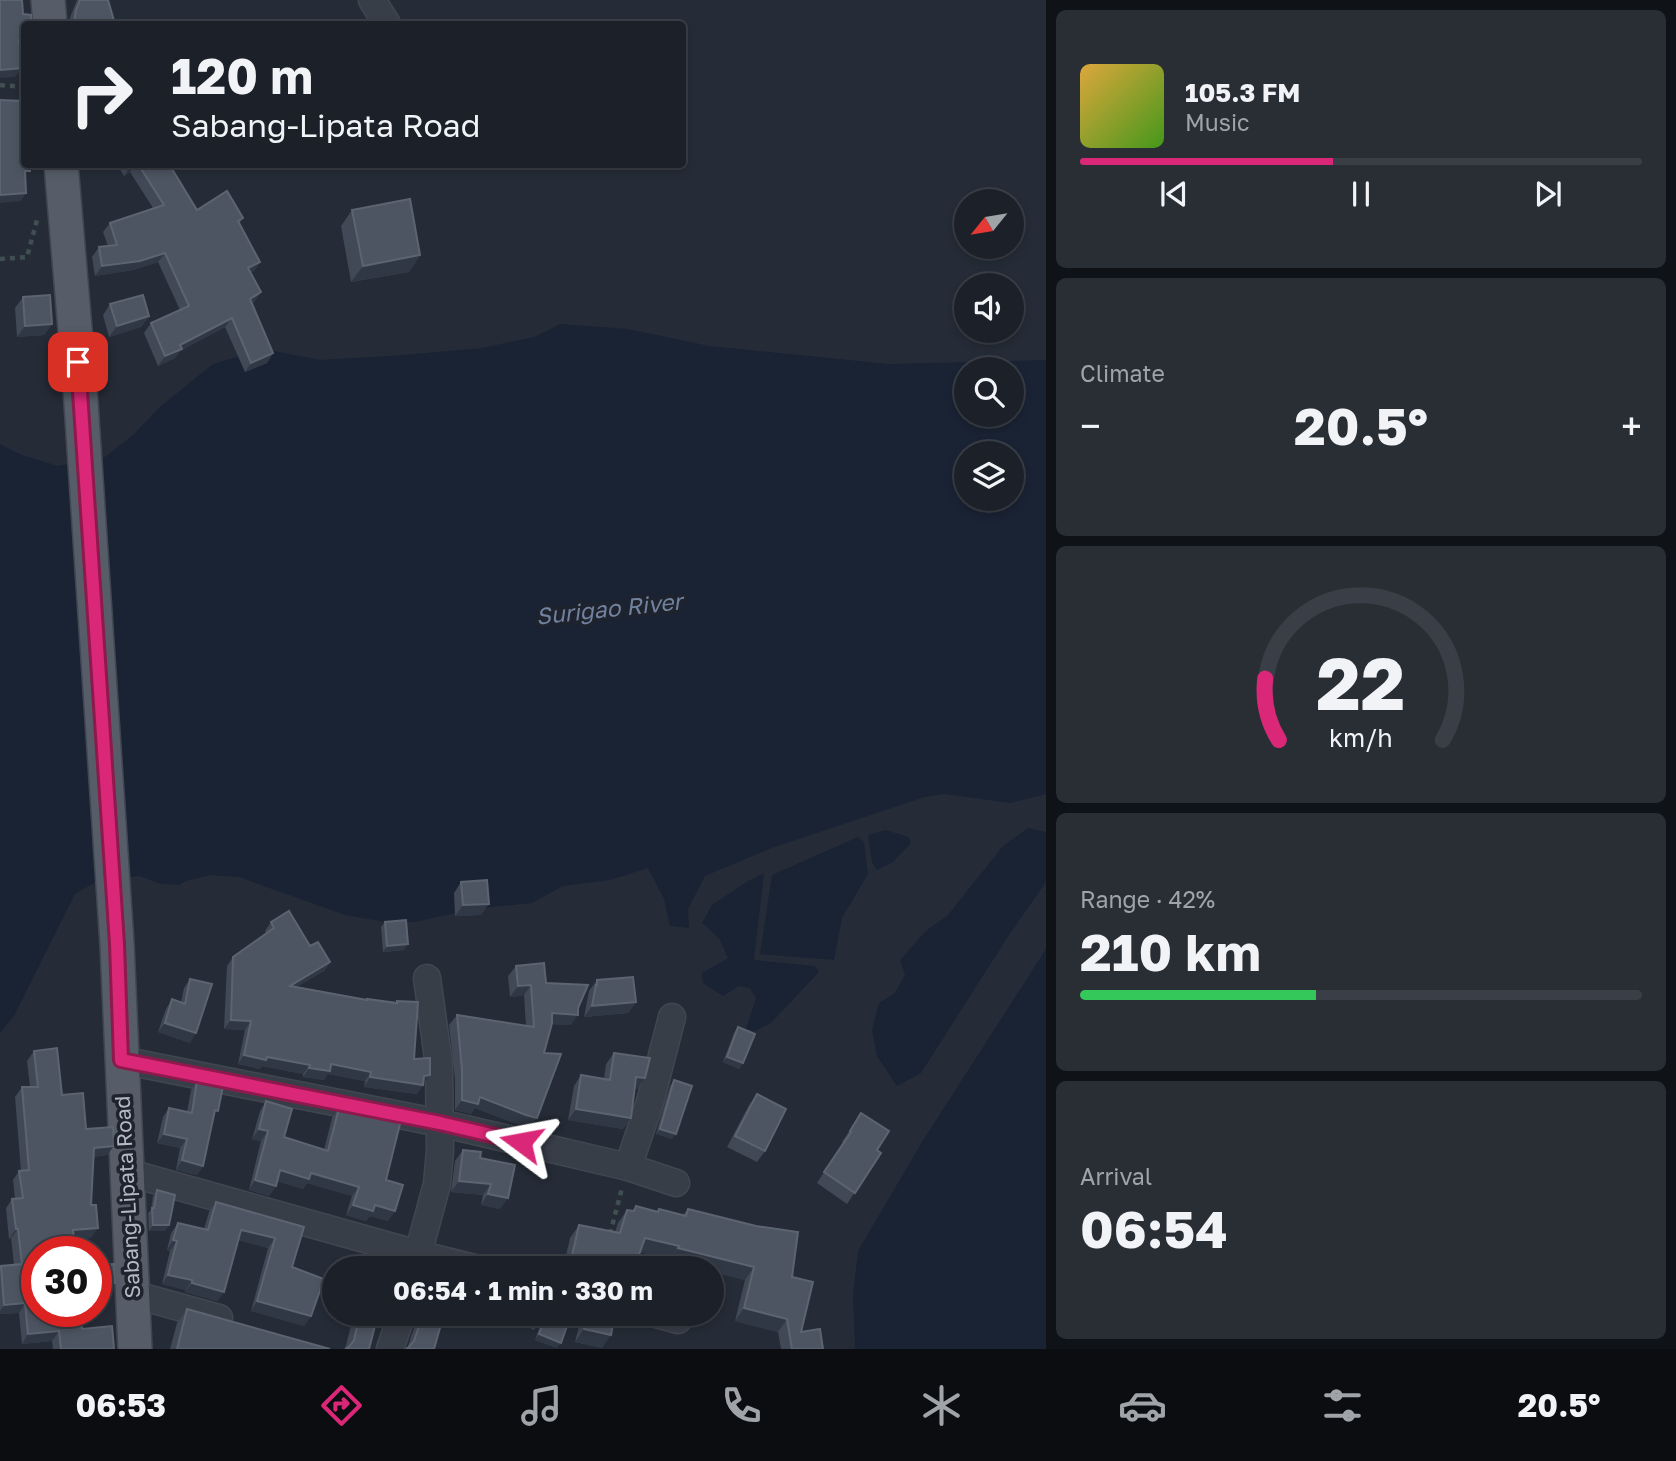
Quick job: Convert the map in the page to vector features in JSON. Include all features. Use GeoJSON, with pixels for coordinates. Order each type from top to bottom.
{"type":"FeatureCollection","features":[{"type":"Feature","properties":{"kind":"main road"},"geometry":{"type":"LineString","coordinates":[[48,0],[50,21]]}},
{"type":"Feature","properties":{"kind":"main road","name":"Sabang-Lipata Road"},"geometry":{"type":"LineString","coordinates":[[61,168],[80,388],[117,944],[135,1349]]}},
{"type":"Feature","properties":{"kind":"street"},"geometry":{"type":"LineString","coordinates":[[372,0],[385,21]]}},
{"type":"Feature","properties":{"kind":"street"},"geometry":{"type":"LineString","coordinates":[[417,1256],[437,1184],[440,1151],[439,1065],[427,978]]}},
{"type":"Feature","properties":{"kind":"street"},"geometry":{"type":"LineString","coordinates":[[628,1167],[650,1102],[673,1017]]}},
{"type":"Feature","properties":{"kind":"street"},"geometry":{"type":"LineString","coordinates":[[121,1060],[440,1123],[628,1167],[676,1183]]}},
{"type":"Feature","properties":{"kind":"street"},"geometry":{"type":"LineString","coordinates":[[126,1172],[400,1256]]}},
{"type":"Feature","properties":{"kind":"street"},"geometry":{"type":"LineString","coordinates":[[132,1294],[237,1323]]}},
{"type":"Feature","properties":{"kind":"street"},"geometry":{"type":"LineString","coordinates":[[390,1349],[397,1326]]}},
{"type":"Feature","properties":{"kind":"path"},"geometry":{"type":"LineString","coordinates":[[0,85],[21,88]]}},
{"type":"Feature","properties":{"kind":"path"},"geometry":{"type":"LineString","coordinates":[[0,259],[27,257],[37,219]]}},
{"type":"Feature","properties":{"kind":"path"},"geometry":{"type":"LineString","coordinates":[[607,1243],[628,1167]]}},
{"type":"Feature","properties":{"kind":"water","name":"Surigao River"},"geometry":{"type":"Polygon","coordinates":[[[560,324],[628,329],[709,346],[889,364],[954,362],[954,427],[1024,427],[1024,361],[1046,360],[1046,794],[1010,803],[944,794],[925,797],[772,848],[705,876],[688,909],[689,928],[670,926],[664,899],[648,868],[610,880],[563,886],[532,903],[473,909],[415,922],[385,922],[345,915],[239,877],[210,875],[179,885],[161,884],[139,876],[99,880],[75,894],[14,1016],[0,1033],[0,444],[22,455],[58,466],[105,457],[133,435],[161,406],[213,364],[264,349],[320,360],[482,348],[534,337],[560,324]]]}},
{"type":"Feature","properties":{"kind":"water"},"geometry":{"type":"Polygon","coordinates":[[[1028,828],[1046,832],[1046,882],[921,1073],[897,1086],[877,1056],[872,1030],[879,1003],[894,994],[905,975],[900,960],[927,930],[947,916],[1003,846],[1028,828]]]}},
{"type":"Feature","properties":{"kind":"water"},"geometry":{"type":"Polygon","coordinates":[[[885,830],[909,837],[911,843],[893,862],[877,870],[872,862],[868,835],[885,830]]]}},
{"type":"Feature","properties":{"kind":"water"},"geometry":{"type":"Polygon","coordinates":[[[858,837],[864,842],[868,874],[842,918],[834,960],[760,954],[772,875],[858,837]]]}},
{"type":"Feature","properties":{"kind":"water"},"geometry":{"type":"Polygon","coordinates":[[[764,873],[754,960],[815,966],[819,972],[771,1023],[755,1031],[746,1029],[756,998],[750,988],[739,986],[723,996],[703,983],[702,973],[728,958],[719,938],[702,923],[712,905],[764,873]]]}},
{"type":"Feature","properties":{"kind":"water"},"geometry":{"type":"Polygon","coordinates":[[[1046,949],[1046,1349],[855,1349],[853,1295],[858,1251],[922,1142],[1046,949]]]}},
{"type":"Feature","properties":{"kind":"building"},"geometry":{"type":"Polygon","coordinates":[[[0,0],[22,0],[23,14],[31,15],[31,21],[21,21],[21,68],[0,70],[0,0]]]}},
{"type":"Feature","properties":{"kind":"building"},"geometry":{"type":"Polygon","coordinates":[[[80,0],[108,0],[114,21],[74,21],[80,0]]]}},
{"type":"Feature","properties":{"kind":"building"},"geometry":{"type":"Polygon","coordinates":[[[0,100],[21,101],[21,168],[30,168],[30,171],[25,171],[26,193],[0,195],[0,100]]]}},
{"type":"Feature","properties":{"kind":"building"},"geometry":{"type":"Polygon","coordinates":[[[141,168],[171,168],[197,210],[227,191],[243,218],[238,221],[260,262],[248,268],[261,292],[250,299],[273,353],[251,363],[232,318],[180,345],[182,349],[165,356],[151,323],[189,306],[165,253],[140,261],[102,266],[99,247],[117,245],[110,223],[164,205],[141,168]]]}},
{"type":"Feature","properties":{"kind":"building"},"geometry":{"type":"Polygon","coordinates":[[[410,199],[420,255],[363,266],[352,210],[410,199]]]}},
{"type":"Feature","properties":{"kind":"building"},"geometry":{"type":"Polygon","coordinates":[[[50,295],[52,324],[25,326],[23,297],[50,295]]]}},
{"type":"Feature","properties":{"kind":"building"},"geometry":{"type":"Polygon","coordinates":[[[143,295],[149,316],[117,326],[110,304],[143,295]]]}},
{"type":"Feature","properties":{"kind":"building"},"geometry":{"type":"Polygon","coordinates":[[[487,880],[489,904],[463,905],[461,882],[487,880]]]}},
{"type":"Feature","properties":{"kind":"building"},"geometry":{"type":"Polygon","coordinates":[[[289,911],[310,946],[318,942],[330,962],[290,986],[367,1000],[418,1002],[414,1059],[430,1058],[430,1075],[424,1076],[423,1085],[370,1077],[371,1072],[331,1064],[330,1071],[267,1057],[266,1060],[244,1055],[251,1021],[231,1020],[233,957],[274,928],[271,922],[289,911]]]}},
{"type":"Feature","properties":{"kind":"building"},"geometry":{"type":"Polygon","coordinates":[[[406,920],[408,944],[387,946],[385,922],[406,920]]]}},
{"type":"Feature","properties":{"kind":"building"},"geometry":{"type":"Polygon","coordinates":[[[544,963],[546,983],[588,985],[578,1008],[578,1015],[552,1013],[544,1053],[561,1054],[537,1118],[480,1097],[478,1104],[462,1100],[457,1015],[534,1027],[531,985],[518,986],[516,966],[544,963]]]}},
{"type":"Feature","properties":{"kind":"building"},"geometry":{"type":"Polygon","coordinates":[[[633,977],[636,1002],[592,1006],[597,980],[633,977]]]}},
{"type":"Feature","properties":{"kind":"building"},"geometry":{"type":"Polygon","coordinates":[[[190,979],[212,984],[196,1033],[165,1023],[172,999],[185,1004],[190,979]]]}},
{"type":"Feature","properties":{"kind":"building"},"geometry":{"type":"Polygon","coordinates":[[[738,1027],[755,1034],[743,1063],[727,1057],[738,1027]]]}},
{"type":"Feature","properties":{"kind":"building"},"geometry":{"type":"Polygon","coordinates":[[[57,1048],[62,1095],[83,1093],[86,1129],[113,1127],[114,1146],[94,1148],[91,1205],[96,1205],[98,1228],[73,1230],[74,1236],[21,1236],[21,1255],[12,1199],[23,1198],[19,1171],[29,1170],[22,1087],[38,1087],[34,1051],[57,1048]]]}},
{"type":"Feature","properties":{"kind":"building"},"geometry":{"type":"Polygon","coordinates":[[[614,1053],[650,1058],[645,1078],[636,1077],[631,1118],[576,1109],[581,1075],[610,1080],[614,1053]]]}},
{"type":"Feature","properties":{"kind":"building"},"geometry":{"type":"Polygon","coordinates":[[[674,1080],[692,1086],[676,1134],[660,1129],[674,1080]]]}},
{"type":"Feature","properties":{"kind":"building"},"geometry":{"type":"Polygon","coordinates":[[[197,1081],[223,1086],[203,1166],[182,1160],[187,1139],[164,1134],[169,1108],[192,1113],[197,1081]]]}},
{"type":"Feature","properties":{"kind":"building"},"geometry":{"type":"Polygon","coordinates":[[[757,1094],[786,1109],[765,1151],[735,1136],[757,1094]]]}},
{"type":"Feature","properties":{"kind":"building"},"geometry":{"type":"Polygon","coordinates":[[[266,1101],[292,1109],[284,1137],[328,1151],[339,1108],[401,1120],[386,1180],[403,1185],[395,1211],[375,1205],[373,1211],[353,1205],[359,1187],[311,1173],[309,1179],[280,1170],[276,1186],[255,1180],[268,1131],[259,1129],[266,1101]]]}},
{"type":"Feature","properties":{"kind":"building"},"geometry":{"type":"Polygon","coordinates":[[[861,1113],[889,1131],[877,1150],[881,1153],[855,1193],[824,1172],[861,1113]]]}},
{"type":"Feature","properties":{"kind":"building"},"geometry":{"type":"Polygon","coordinates":[[[463,1150],[481,1152],[480,1158],[515,1165],[508,1198],[488,1194],[491,1184],[459,1181],[463,1150]]]}},
{"type":"Feature","properties":{"kind":"building"},"geometry":{"type":"Polygon","coordinates":[[[157,1190],[175,1195],[169,1225],[153,1225],[152,1208],[157,1190]]]}},
{"type":"Feature","properties":{"kind":"building"},"geometry":{"type":"Polygon","coordinates":[[[216,1202],[304,1227],[292,1267],[322,1278],[311,1316],[257,1301],[275,1238],[241,1230],[224,1292],[192,1283],[192,1280],[168,1275],[177,1241],[173,1240],[178,1223],[208,1230],[216,1202]]]}},
{"type":"Feature","properties":{"kind":"building"},"geometry":{"type":"Polygon","coordinates":[[[636,1206],[686,1216],[688,1209],[756,1226],[798,1232],[792,1277],[813,1282],[801,1332],[820,1329],[823,1349],[792,1349],[787,1319],[744,1308],[754,1267],[724,1260],[724,1256],[710,1256],[645,1238],[639,1256],[572,1256],[579,1225],[620,1233],[627,1210],[634,1211],[636,1206]]]}},
{"type":"Feature","properties":{"kind":"building"},"geometry":{"type":"Polygon","coordinates":[[[21,1264],[21,1303],[4,1305],[1,1266],[21,1264]]]}},
{"type":"Feature","properties":{"kind":"building"},"geometry":{"type":"Polygon","coordinates":[[[114,1264],[115,1283],[112,1283],[114,1264]]]}},
{"type":"Feature","properties":{"kind":"building"},"geometry":{"type":"Polygon","coordinates":[[[187,1309],[330,1349],[177,1349],[187,1309]]]}},
{"type":"Feature","properties":{"kind":"building"},"geometry":{"type":"Polygon","coordinates":[[[112,1326],[114,1349],[61,1349],[59,1331],[28,1334],[27,1327],[82,1329],[112,1326]]]}},
{"type":"Feature","properties":{"kind":"building"},"geometry":{"type":"Polygon","coordinates":[[[357,1326],[375,1326],[369,1349],[345,1349],[354,1340],[357,1326]]]}},
{"type":"Feature","properties":{"kind":"building"},"geometry":{"type":"Polygon","coordinates":[[[419,1326],[441,1326],[434,1349],[406,1349],[414,1341],[419,1326]]]}},
{"type":"Feature","properties":{"kind":"building"},"geometry":{"type":"Polygon","coordinates":[[[542,1326],[567,1326],[561,1343],[539,1334],[542,1326]]]}},
{"type":"Feature","properties":{"kind":"building"},"geometry":{"type":"Polygon","coordinates":[[[585,1326],[613,1326],[611,1335],[584,1329],[585,1326]]]}},
{"type":"Feature","properties":{"kind":"route"},"geometry":{"type":"LineString","coordinates":[[78,362],[117,944],[121,1060],[440,1123],[521,1142]]}}]}
